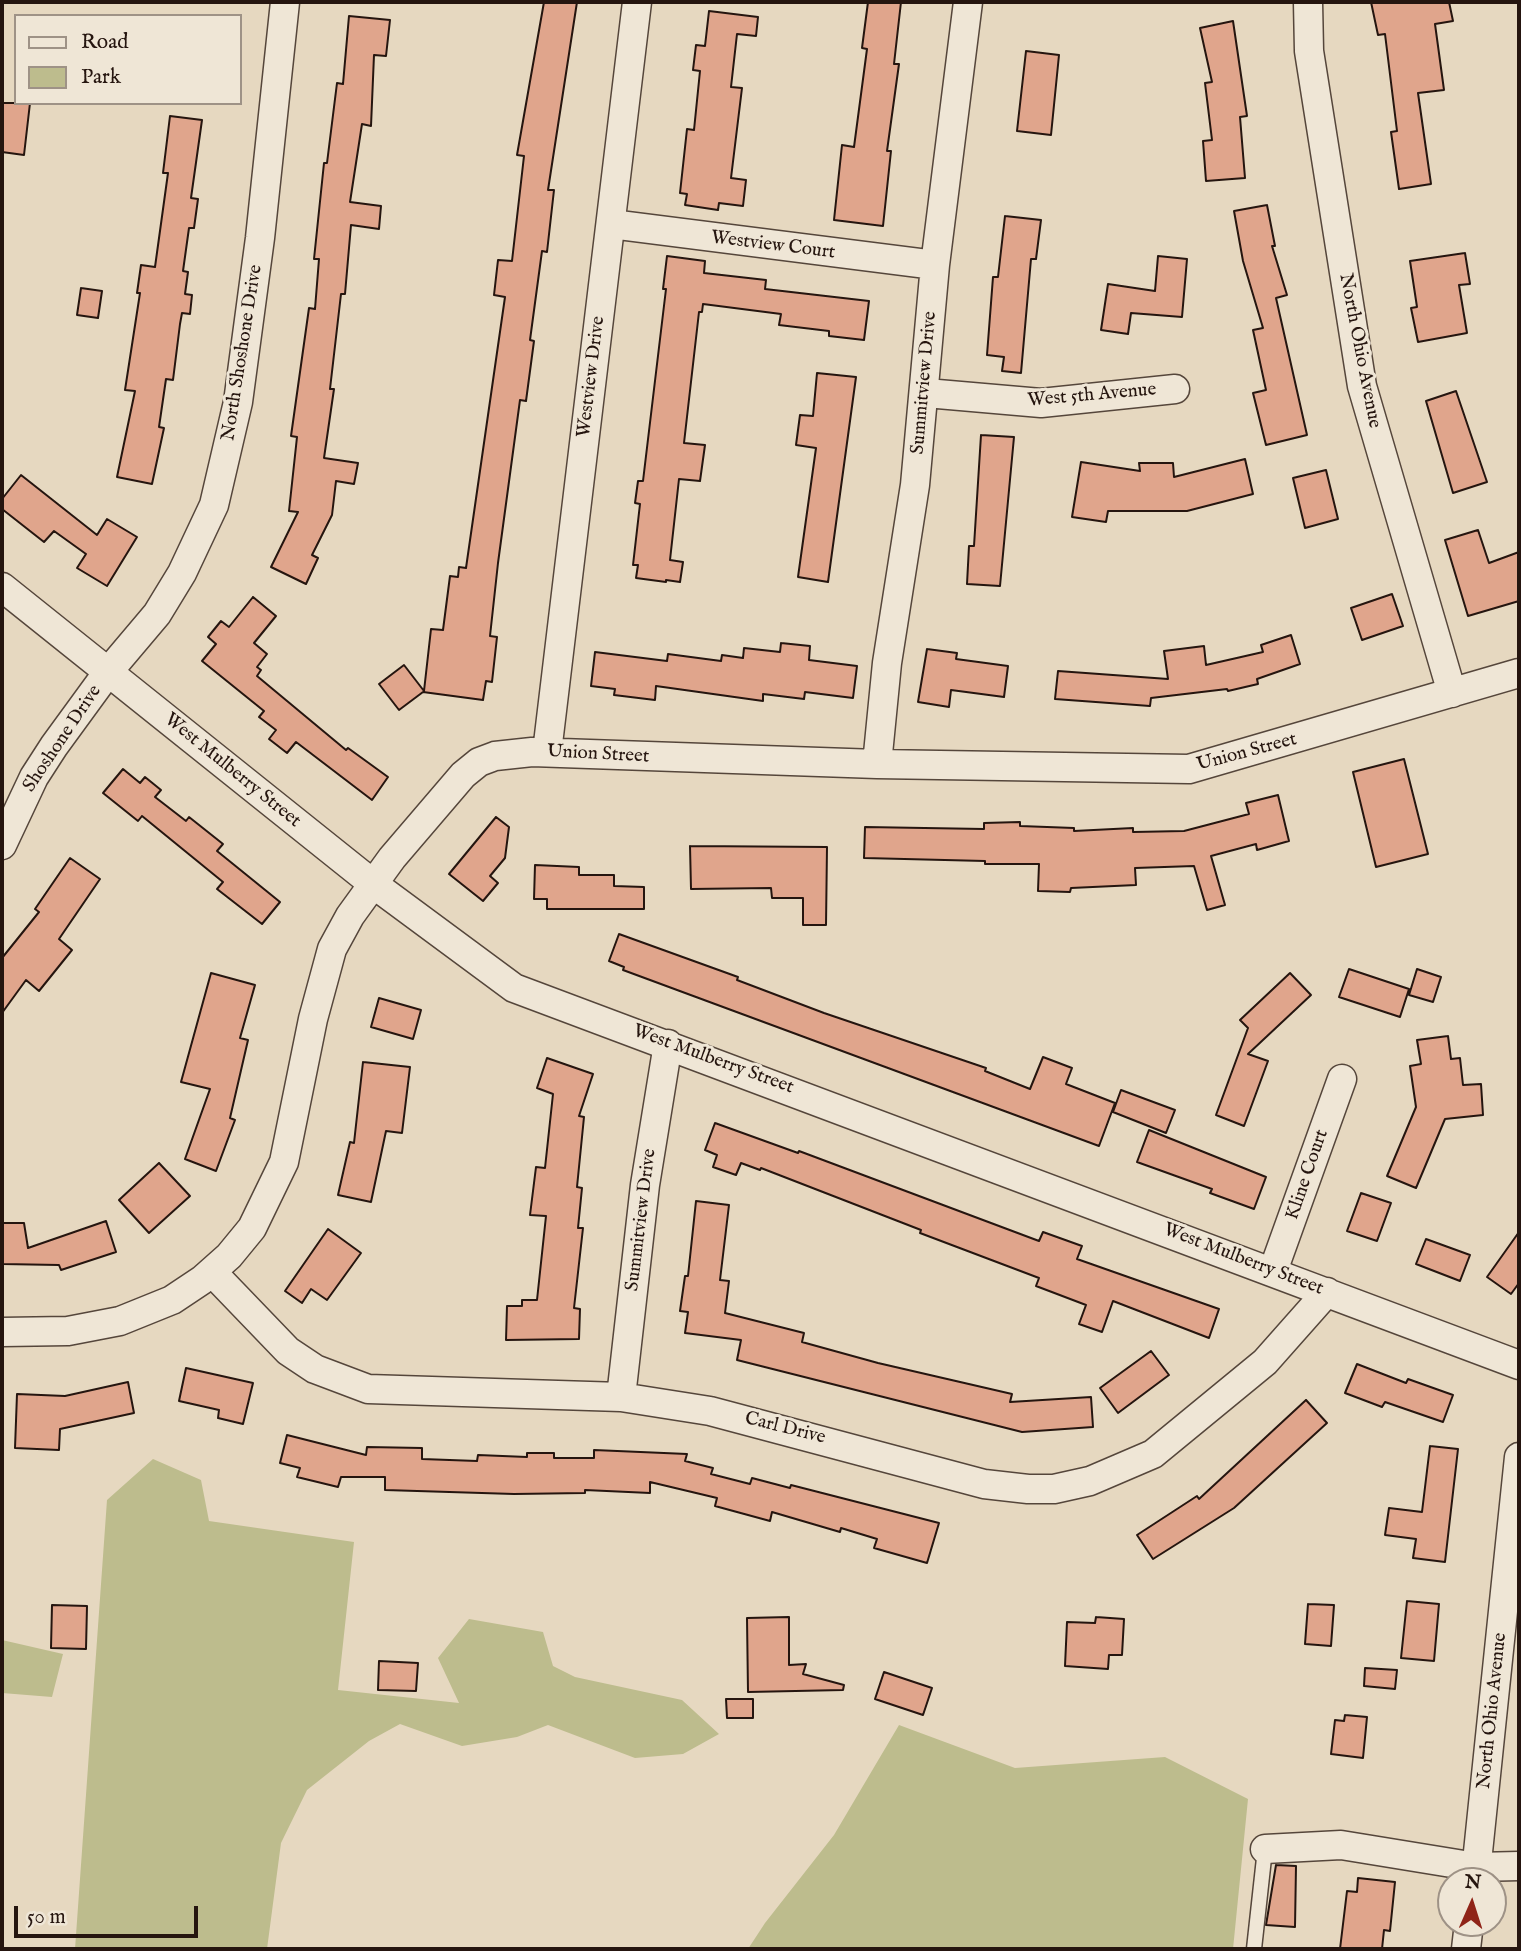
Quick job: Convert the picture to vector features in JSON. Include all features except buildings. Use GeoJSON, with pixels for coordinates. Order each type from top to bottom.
{"type":"FeatureCollection","features":[{"type":"Feature","properties":{"kind":"street","name":"North Shoshone Drive"},"geometry":{"type":"LineString","coordinates":[[108,672],[157,614],[188,563],[214,505],[238,402],[260,238],[285,2]]}},
{"type":"Feature","properties":{"kind":"street","name":"Westview Drive"},"geometry":{"type":"LineString","coordinates":[[547,752],[637,2]]}},
{"type":"Feature","properties":{"kind":"street","name":"Summitview Drive"},"geometry":{"type":"LineString","coordinates":[[877,764],[887,663],[926,393],[936,265],[968,2]]}},
{"type":"Feature","properties":{"kind":"street","name":"North Ohio Avenue"},"geometry":{"type":"LineString","coordinates":[[1308,2],[1309,51],[1362,386],[1452,692]]}},
{"type":"Feature","properties":{"kind":"street","name":"Westview Court"},"geometry":{"type":"LineString","coordinates":[[611,224],[936,265]]}},
{"type":"Feature","properties":{"kind":"street","name":"West 5th Avenue"},"geometry":{"type":"LineString","coordinates":[[926,393],[1041,403],[1175,389]]}},
{"type":"Feature","properties":{"kind":"street","name":"West Mulberry Street"},"geometry":{"type":"LineString","coordinates":[[2,587],[372,883],[514,988],[1519,1365]]}},
{"type":"Feature","properties":{"kind":"street","name":"Shoshone Drive"},"geometry":{"type":"LineString","coordinates":[[2,845],[34,777],[108,672]]}},
{"type":"Feature","properties":{"kind":"street","name":"Union Street"},"geometry":{"type":"LineString","coordinates":[[2,1332],[68,1331],[120,1321],[172,1300],[212,1272],[229,1256],[252,1227],[270,1196],[284,1162],[313,1019],[332,949],[372,883],[463,775],[479,762],[518,752],[547,752],[877,764],[1189,769],[1519,673]]}},
{"type":"Feature","properties":{"kind":"street","name":"Summitview Drive"},"geometry":{"type":"LineString","coordinates":[[621,1396],[645,1185],[668,1044]]}},
{"type":"Feature","properties":{"kind":"street","name":"Kline Court"},"geometry":{"type":"LineString","coordinates":[[1273,1271],[1342,1079]]}},
{"type":"Feature","properties":{"kind":"street","name":"Carl Drive"},"geometry":{"type":"LineString","coordinates":[[212,1272],[288,1351],[316,1369],[368,1389],[621,1396],[749,1420],[984,1484],[1054,1489],[1090,1481],[1153,1454],[1265,1362],[1327,1292]]}},
{"type":"Feature","properties":{"kind":"street","name":"North Ohio Avenue"},"geometry":{"type":"LineString","coordinates":[[1476,1867],[1513,1581],[1519,1457]]}},
{"type":"Feature","properties":{"kind":"street"},"geometry":{"type":"LineString","coordinates":[[1265,1849],[1341,1845],[1443,1867]]}},
{"type":"Feature","properties":{"kind":"lane"},"geometry":{"type":"LineString","coordinates":[[1254,1949],[1265,1849]]}},
{"type":"Feature","properties":{"kind":"green space"},"geometry":{"type":"Polygon","coordinates":[[[153,1459],[201,1480],[209,1521],[354,1542],[338,1690],[459,1703],[438,1658],[469,1619],[543,1632],[553,1666],[575,1677],[682,1700],[719,1734],[683,1754],[635,1758],[548,1725],[517,1737],[462,1746],[400,1724],[369,1741],[307,1790],[281,1843],[267,1949],[75,1949],[107,1500],[153,1459]]]}},
{"type":"Feature","properties":{"kind":"green space"},"geometry":{"type":"Polygon","coordinates":[[[2,1640],[63,1654],[52,1697],[2,1693],[2,1640]]]}},
{"type":"Feature","properties":{"kind":"green space"},"geometry":{"type":"Polygon","coordinates":[[[899,1725],[1015,1768],[1165,1757],[1248,1799],[1233,1949],[748,1949],[834,1835],[899,1725]]]}}]}
